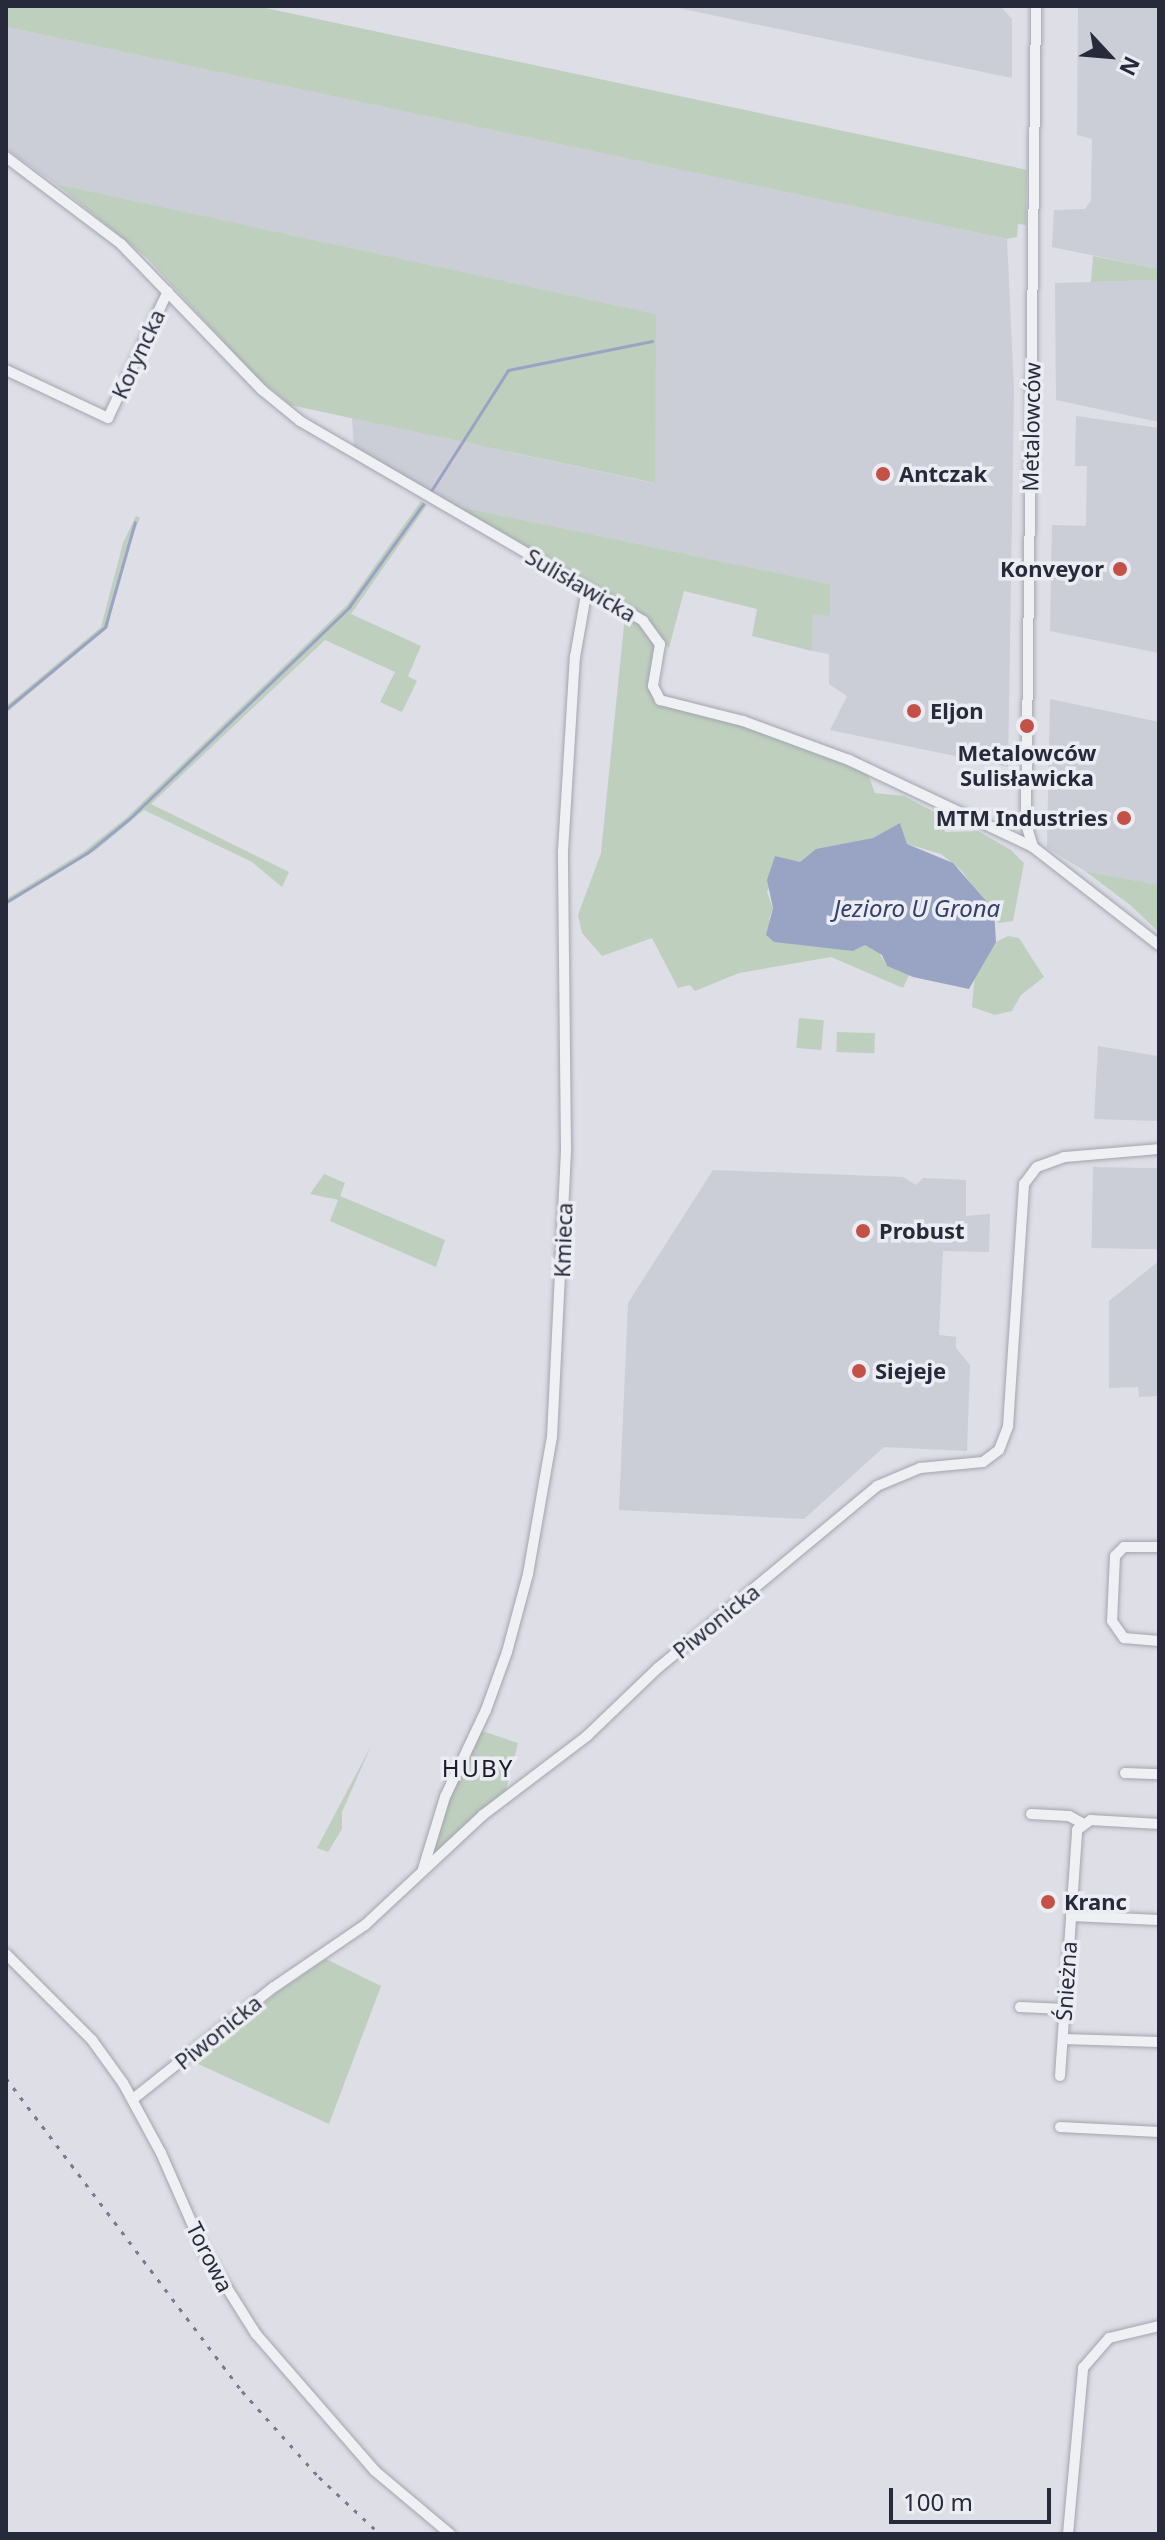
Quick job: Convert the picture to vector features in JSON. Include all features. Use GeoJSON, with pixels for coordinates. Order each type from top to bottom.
{"type":"FeatureCollection","features":[{"type":"Feature","properties":{"kind":"street","name":"Metalowców"},"geometry":{"type":"LineString","coordinates":[[1033,847],[1026,824],[1036,6]]}},
{"type":"Feature","properties":{"kind":"street","name":"Sulisławicka"},"geometry":{"type":"LineString","coordinates":[[6,157],[100,225],[262,390],[300,421],[634,614],[657,637],[661,652],[653,686],[660,700],[743,721],[849,760],[1033,847],[1159,945]]}},
{"type":"Feature","properties":{"kind":"street","name":"Koryncka"},"geometry":{"type":"LineString","coordinates":[[6,370],[108,418],[168,291]]}},
{"type":"Feature","properties":{"kind":"street","name":"Kmieca"},"geometry":{"type":"LineString","coordinates":[[422,1871],[445,1797],[486,1710],[507,1652],[528,1574],[552,1437],[566,1149],[563,851],[575,657],[587,589]]}},
{"type":"Feature","properties":{"kind":"street","name":"Piwonicka"},"geometry":{"type":"LineString","coordinates":[[133,2099],[274,1987],[356,1932],[422,1871],[877,1486],[920,1468],[983,1462],[999,1450],[1008,1426],[1024,1184],[1037,1167],[1064,1157],[1159,1149]]}},
{"type":"Feature","properties":{"kind":"street"},"geometry":{"type":"LineString","coordinates":[[1159,1547],[1124,1547],[1115,1556],[1112,1621],[1124,1638],[1159,1641]]}},
{"type":"Feature","properties":{"kind":"street"},"geometry":{"type":"LineString","coordinates":[[1125,1773],[1159,1774]]}},
{"type":"Feature","properties":{"kind":"street"},"geometry":{"type":"LineString","coordinates":[[1031,1814],[1069,1816],[1082,1823],[1159,1824]]}},
{"type":"Feature","properties":{"kind":"street","name":"Śnieżna"},"geometry":{"type":"LineString","coordinates":[[1060,2076],[1076,1835],[1082,1823]]}},
{"type":"Feature","properties":{"kind":"street"},"geometry":{"type":"LineString","coordinates":[[1071,1916],[1159,1920]]}},
{"type":"Feature","properties":{"kind":"street","name":"Torowa"},"geometry":{"type":"LineString","coordinates":[[6,1954],[92,2040],[133,2099],[205,2253],[243,2317],[349,2444],[450,2534]]}},
{"type":"Feature","properties":{"kind":"street"},"geometry":{"type":"LineString","coordinates":[[1020,2007],[1065,2009]]}},
{"type":"Feature","properties":{"kind":"street"},"geometry":{"type":"LineString","coordinates":[[1063,2039],[1159,2042]]}},
{"type":"Feature","properties":{"kind":"street"},"geometry":{"type":"LineString","coordinates":[[1060,2127],[1159,2132]]}},
{"type":"Feature","properties":{"kind":"street"},"geometry":{"type":"LineString","coordinates":[[1068,2534],[1083,2368],[1109,2338],[1159,2326]]}},
{"type":"Feature","properties":{"kind":"shaded area"},"geometry":{"type":"Polygon","coordinates":[[[669,6],[1002,8],[1012,19],[1012,78],[669,6]]]}},
{"type":"Feature","properties":{"kind":"shaded area"},"geometry":{"type":"Polygon","coordinates":[[[1078,6],[1159,6],[1159,269],[1052,247],[1054,210],[1085,209],[1091,200],[1092,139],[1077,135],[1078,6]]]}},
{"type":"Feature","properties":{"kind":"shaded area"},"geometry":{"type":"Polygon","coordinates":[[[6,27],[1007,239],[1014,391],[1008,767],[830,730],[847,696],[829,684],[829,654],[812,651],[813,613],[830,616],[830,584],[456,506],[354,447],[352,418],[653,483],[655,314],[56,184],[6,149],[6,27]]]}},
{"type":"Feature","properties":{"kind":"shaded area"},"geometry":{"type":"Polygon","coordinates":[[[1159,280],[1159,422],[1056,400],[1055,283],[1159,280]]]}},
{"type":"Feature","properties":{"kind":"shaded area"},"geometry":{"type":"Polygon","coordinates":[[[1076,416],[1159,428],[1159,653],[1050,631],[1052,525],[1086,526],[1087,466],[1075,466],[1076,416]]]}},
{"type":"Feature","properties":{"kind":"shaded area"},"geometry":{"type":"Polygon","coordinates":[[[1050,699],[1159,722],[1159,885],[1085,871],[1047,848],[1050,699]]]}},
{"type":"Feature","properties":{"kind":"shaded area"},"geometry":{"type":"Polygon","coordinates":[[[1159,1036],[1159,1121],[1094,1119],[1098,1046],[1157,1056],[1159,1036]]]}},
{"type":"Feature","properties":{"kind":"shaded area"},"geometry":{"type":"Polygon","coordinates":[[[1093,1167],[1159,1168],[1158,1249],[1092,1248],[1093,1167]]]}},
{"type":"Feature","properties":{"kind":"shaded area"},"geometry":{"type":"Polygon","coordinates":[[[713,1170],[903,1177],[916,1185],[923,1178],[966,1180],[966,1216],[990,1214],[989,1252],[943,1251],[939,1335],[956,1337],[956,1348],[970,1365],[967,1451],[884,1447],[804,1519],[619,1510],[628,1303],[713,1170]]]}},
{"type":"Feature","properties":{"kind":"shaded area"},"geometry":{"type":"Polygon","coordinates":[[[1159,1261],[1159,1396],[1139,1397],[1138,1387],[1109,1388],[1109,1301],[1159,1261]]]}},
{"type":"Feature","properties":{"kind":"green space"},"geometry":{"type":"Polygon","coordinates":[[[6,6],[256,6],[1027,170],[1026,225],[1018,224],[1017,237],[1007,239],[6,27],[6,6]]]}},
{"type":"Feature","properties":{"kind":"green space"},"geometry":{"type":"Polygon","coordinates":[[[56,184],[656,314],[655,483],[290,405],[253,374],[147,258],[56,184]]]}},
{"type":"Feature","properties":{"kind":"green space"},"geometry":{"type":"Polygon","coordinates":[[[1093,256],[1159,269],[1159,280],[1091,282],[1093,256]]]}},
{"type":"Feature","properties":{"kind":"green space"},"geometry":{"type":"Polygon","coordinates":[[[421,501],[427,505],[351,614],[421,646],[408,676],[417,681],[402,712],[380,702],[395,672],[325,640],[151,804],[289,872],[282,887],[252,862],[144,810],[96,850],[6,905],[6,899],[83,852],[126,818],[347,605],[421,501]]]}},
{"type":"Feature","properties":{"kind":"green space"},"geometry":{"type":"Polygon","coordinates":[[[456,506],[830,584],[830,616],[813,614],[812,651],[752,636],[757,609],[684,591],[669,648],[633,608],[456,506]]]}},
{"type":"Feature","properties":{"kind":"green space"},"geometry":{"type":"Polygon","coordinates":[[[136,516],[140,518],[125,554],[108,627],[6,713],[6,706],[101,627],[123,543],[136,516]]]}},
{"type":"Feature","properties":{"kind":"green space"},"geometry":{"type":"Polygon","coordinates":[[[625,615],[644,627],[656,645],[649,689],[655,703],[756,729],[859,770],[868,775],[875,793],[904,796],[940,815],[945,832],[978,831],[1011,850],[1024,863],[1013,921],[999,923],[962,871],[941,854],[907,844],[900,824],[873,838],[811,853],[800,862],[782,859],[767,892],[773,908],[769,919],[813,945],[853,951],[865,945],[878,951],[887,966],[909,975],[903,988],[831,957],[739,973],[695,991],[690,985],[678,988],[652,938],[602,956],[582,933],[578,915],[601,853],[625,615]]]}},
{"type":"Feature","properties":{"kind":"green space"},"geometry":{"type":"Polygon","coordinates":[[[1085,871],[1159,885],[1159,932],[1130,905],[1085,871]]]}},
{"type":"Feature","properties":{"kind":"green space"},"geometry":{"type":"Polygon","coordinates":[[[1008,936],[1019,938],[1044,977],[1021,995],[1012,1011],[995,1015],[972,1007],[975,972],[996,942],[1008,936]]]}},
{"type":"Feature","properties":{"kind":"green space"},"geometry":{"type":"Polygon","coordinates":[[[799,1018],[824,1020],[821,1050],[796,1048],[799,1018]]]}},
{"type":"Feature","properties":{"kind":"green space"},"geometry":{"type":"Polygon","coordinates":[[[837,1032],[875,1033],[874,1053],[836,1052],[837,1032]]]}},
{"type":"Feature","properties":{"kind":"green space"},"geometry":{"type":"Polygon","coordinates":[[[324,1174],[345,1183],[340,1196],[445,1240],[436,1267],[330,1221],[338,1200],[310,1194],[324,1174]]]}},
{"type":"Feature","properties":{"kind":"green space"},"geometry":{"type":"Polygon","coordinates":[[[482,1731],[518,1743],[506,1790],[434,1854],[443,1811],[482,1731]]]}},
{"type":"Feature","properties":{"kind":"green space"},"geometry":{"type":"Polygon","coordinates":[[[371,1746],[342,1812],[342,1829],[328,1852],[317,1848],[371,1746]]]}},
{"type":"Feature","properties":{"kind":"green space"},"geometry":{"type":"Polygon","coordinates":[[[326,1959],[381,1986],[329,2124],[196,2063],[276,1993],[326,1959]]]}},
{"type":"Feature","properties":{"kind":"water","name":"Jezioro U Grona"},"geometry":{"type":"Polygon","coordinates":[[[900,823],[907,844],[953,863],[994,910],[996,942],[969,989],[913,977],[887,966],[882,955],[865,945],[853,951],[774,942],[766,935],[773,908],[767,880],[775,856],[800,862],[816,849],[873,838],[900,823]]]}},
{"type":"Feature","properties":{"kind":"waterway"},"geometry":{"type":"LineString","coordinates":[[431,491],[508,370],[652,341]]}},
{"type":"Feature","properties":{"kind":"waterway"},"geometry":{"type":"LineString","coordinates":[[6,902],[87,853],[129,819],[349,607],[423,504]]}},
{"type":"Feature","properties":{"kind":"waterway"},"geometry":{"type":"LineString","coordinates":[[6,709],[105,627],[135,522]]}},
{"type":"Feature","properties":{"kind":"railway"},"geometry":{"type":"LineString","coordinates":[[6,2078],[242,2391],[319,2477],[380,2534]]}},
{"type":"Feature","properties":{"kind":"place","name":"Antczak"},"geometry":{"type":"Point","coordinates":[883,474]}},
{"type":"Feature","properties":{"kind":"place","name":"Konveyor"},"geometry":{"type":"Point","coordinates":[1120,569]}},
{"type":"Feature","properties":{"kind":"place","name":"Eljon"},"geometry":{"type":"Point","coordinates":[914,711]}},
{"type":"Feature","properties":{"kind":"place","name":"Metalowców Sulisławicka"},"geometry":{"type":"Point","coordinates":[1027,726]}},
{"type":"Feature","properties":{"kind":"place","name":"MTM Industries"},"geometry":{"type":"Point","coordinates":[1124,818]}},
{"type":"Feature","properties":{"kind":"place","name":"Probust"},"geometry":{"type":"Point","coordinates":[863,1231]}},
{"type":"Feature","properties":{"kind":"place","name":"Siejeje"},"geometry":{"type":"Point","coordinates":[859,1371]}},
{"type":"Feature","properties":{"kind":"place","name":"Kranc"},"geometry":{"type":"Point","coordinates":[1048,1902]}},
{"type":"Feature","properties":{"kind":"district","name":"HUBY"},"geometry":{"type":"Point","coordinates":[478,1768]}}]}
